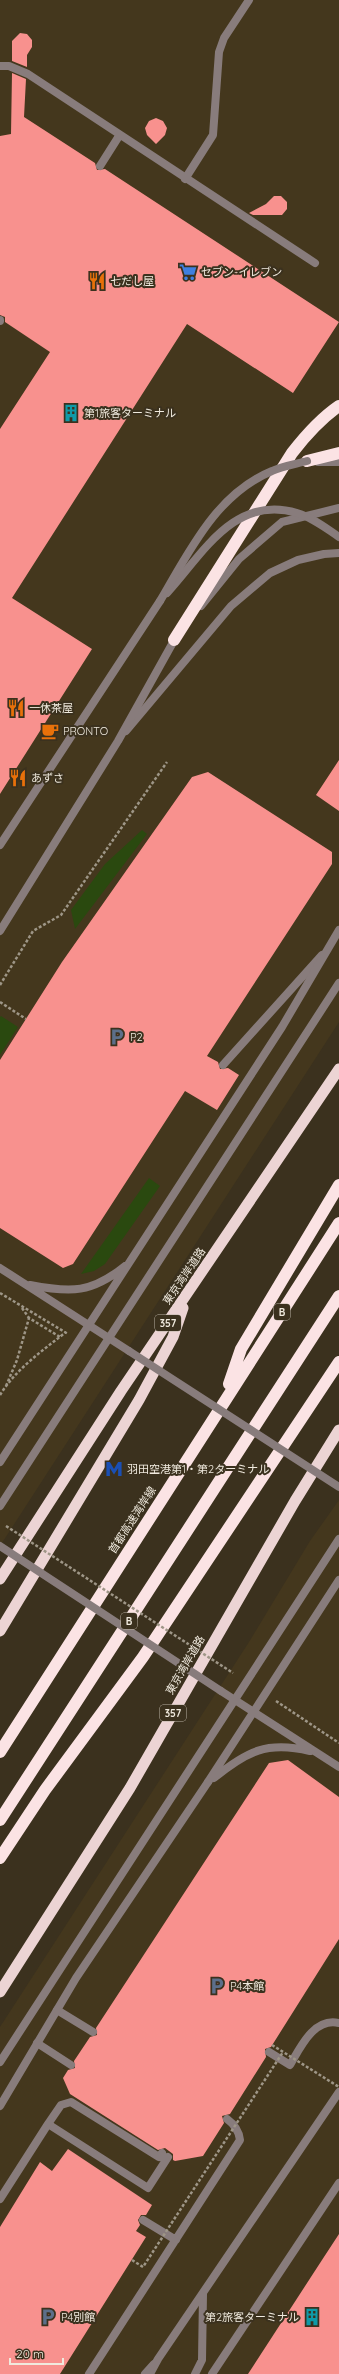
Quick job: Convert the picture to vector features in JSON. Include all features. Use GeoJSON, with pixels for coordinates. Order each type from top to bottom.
{"type":"FeatureCollection","features":[{"type":"Feature","properties":{"kind":"highway"},"geometry":{"type":"LineString","coordinates":[[174,640],[292,453],[307,434],[326,415],[339,406]]}},
{"type":"Feature","properties":{"kind":"highway"},"geometry":{"type":"LineString","coordinates":[[307,461],[339,453]]}},
{"type":"Feature","properties":{"kind":"highway","name":"東京湾岸道路"},"geometry":{"type":"LineString","coordinates":[[0,1579],[121,1392],[339,1069]]}},
{"type":"Feature","properties":{"kind":"highway"},"geometry":{"type":"LineString","coordinates":[[224,1401],[241,1349],[339,1184]]}},
{"type":"Feature","properties":{"kind":"highway","name":"首都高速湾岸線"},"geometry":{"type":"LineString","coordinates":[[0,1752],[339,1223]]}},
{"type":"Feature","properties":{"kind":"highway"},"geometry":{"type":"LineString","coordinates":[[0,1631],[139,1400],[173,1336],[188,1294]]}},
{"type":"Feature","properties":{"kind":"highway","name":"B"},"geometry":{"type":"LineString","coordinates":[[0,1820],[339,1296]]}},
{"type":"Feature","properties":{"kind":"highway"},"geometry":{"type":"LineString","coordinates":[[0,1858],[44,1790],[143,1657],[339,1362]]}},
{"type":"Feature","properties":{"kind":"highway","name":"東京湾岸道路"},"geometry":{"type":"LineString","coordinates":[[0,1992],[122,1801],[295,1501],[339,1430]]}},
{"type":"Feature","properties":{"kind":"street"},"geometry":{"type":"LineString","coordinates":[[185,179],[213,135],[219,52],[224,38],[249,0]]}},
{"type":"Feature","properties":{"kind":"street"},"geometry":{"type":"LineString","coordinates":[[0,66],[9,66],[28,74],[119,136],[315,263]]}},
{"type":"Feature","properties":{"kind":"street"},"geometry":{"type":"LineString","coordinates":[[100,166],[119,136]]}},
{"type":"Feature","properties":{"kind":"street"},"geometry":{"type":"LineString","coordinates":[[0,845],[160,601],[207,523],[243,486],[272,470],[307,461],[339,462]]}},
{"type":"Feature","properties":{"kind":"street"},"geometry":{"type":"LineString","coordinates":[[0,931],[118,741],[174,640],[239,559],[282,522],[339,508]]}},
{"type":"Feature","properties":{"kind":"street"},"geometry":{"type":"LineString","coordinates":[[160,601],[216,534],[247,514],[264,510],[297,513],[339,537]]}},
{"type":"Feature","properties":{"kind":"street"},"geometry":{"type":"LineString","coordinates":[[118,741],[231,606],[270,573],[298,560],[324,554],[339,553]]}},
{"type":"Feature","properties":{"kind":"street"},"geometry":{"type":"LineString","coordinates":[[0,1462],[132,1261],[282,1027],[339,930]]}},
{"type":"Feature","properties":{"kind":"street"},"geometry":{"type":"LineString","coordinates":[[223,1065],[327,950]]}},
{"type":"Feature","properties":{"kind":"street"},"geometry":{"type":"LineString","coordinates":[[0,1506],[339,984]]}},
{"type":"Feature","properties":{"kind":"street"},"geometry":{"type":"LineString","coordinates":[[26,1285],[75,1291],[94,1286],[110,1278],[132,1261]]}},
{"type":"Feature","properties":{"kind":"street"},"geometry":{"type":"LineString","coordinates":[[0,1268],[339,1487]]}},
{"type":"Feature","properties":{"kind":"street"},"geometry":{"type":"LineString","coordinates":[[0,2062],[339,1538]]}},
{"type":"Feature","properties":{"kind":"street"},"geometry":{"type":"LineString","coordinates":[[0,1546],[339,1767]]}},
{"type":"Feature","properties":{"kind":"street"},"geometry":{"type":"LineString","coordinates":[[0,2106],[57,2010],[208,1782],[339,1580]]}},
{"type":"Feature","properties":{"kind":"street"},"geometry":{"type":"LineString","coordinates":[[208,1782],[243,1756],[261,1749],[278,1746],[317,1752]]}},
{"type":"Feature","properties":{"kind":"street"},"geometry":{"type":"LineString","coordinates":[[57,2010],[93,2032]]}},
{"type":"Feature","properties":{"kind":"street"},"geometry":{"type":"LineString","coordinates":[[271,2049],[290,2065],[308,2035],[319,2026],[339,2023]]}},
{"type":"Feature","properties":{"kind":"street"},"geometry":{"type":"LineString","coordinates":[[37,2043],[71,2065]]}},
{"type":"Feature","properties":{"kind":"street"},"geometry":{"type":"LineString","coordinates":[[150,2374],[158,2359],[339,2092]]}},
{"type":"Feature","properties":{"kind":"street"},"geometry":{"type":"LineString","coordinates":[[0,2199],[48,2124],[61,2105],[71,2102],[159,2157],[165,2155],[148,2188],[48,2124]]}},
{"type":"Feature","properties":{"kind":"street"},"geometry":{"type":"LineString","coordinates":[[89,2374],[240,2140],[239,2134],[232,2122],[227,2119]]}},
{"type":"Feature","properties":{"kind":"street"},"geometry":{"type":"LineString","coordinates":[[212,2374],[339,2183]]}},
{"type":"Feature","properties":{"kind":"street"},"geometry":{"type":"LineString","coordinates":[[143,2220],[176,2240]]}},
{"type":"Feature","properties":{"kind":"street"},"geometry":{"type":"LineString","coordinates":[[195,2374],[202,2360],[202,2294]]}},
{"type":"Feature","properties":{"kind":"street"},"geometry":{"type":"LineString","coordinates":[[145,2374],[158,2359]]}},
{"type":"Feature","properties":{"kind":"path"},"geometry":{"type":"LineString","coordinates":[[0,985],[33,931],[61,915],[168,762]]}},
{"type":"Feature","properties":{"kind":"path"},"geometry":{"type":"LineString","coordinates":[[0,1002],[26,1019]]}},
{"type":"Feature","properties":{"kind":"path"},"geometry":{"type":"LineString","coordinates":[[0,1293],[70,1335]]}},
{"type":"Feature","properties":{"kind":"path"},"geometry":{"type":"LineString","coordinates":[[20,1306],[29,1318],[60,1337]]}},
{"type":"Feature","properties":{"kind":"path"},"geometry":{"type":"LineString","coordinates":[[6,1386],[17,1360],[29,1318]]}},
{"type":"Feature","properties":{"kind":"path"},"geometry":{"type":"LineString","coordinates":[[0,1395],[6,1386],[31,1360],[66,1332]]}},
{"type":"Feature","properties":{"kind":"path"},"geometry":{"type":"LineString","coordinates":[[6,1526],[233,1673]]}},
{"type":"Feature","properties":{"kind":"path"},"geometry":{"type":"LineString","coordinates":[[274,1700],[339,1743]]}},
{"type":"Feature","properties":{"kind":"path"},"geometry":{"type":"LineString","coordinates":[[271,2049],[283,2052],[339,2087]]}},
{"type":"Feature","properties":{"kind":"path"},"geometry":{"type":"LineString","coordinates":[[132,2260],[143,2267],[283,2052]]}},
{"type":"Feature","properties":{"kind":"shaded area"},"geometry":{"type":"Polygon","coordinates":[[[0,0],[339,0],[339,1022],[0,1546],[0,0]]]}},
{"type":"Feature","properties":{"kind":"shaded area"},"geometry":{"type":"Polygon","coordinates":[[[339,1500],[339,2374],[0,2374],[0,2027],[249,1642],[310,1541],[339,1500]]]}},
{"type":"Feature","properties":{"kind":"green space"},"geometry":{"type":"Polygon","coordinates":[[[142,830],[147,834],[75,929],[71,910],[105,864],[142,830]]]}},
{"type":"Feature","properties":{"kind":"green space"},"geometry":{"type":"Polygon","coordinates":[[[1,1016],[18,1027],[0,1055],[0,1017],[1,1016]]]}},
{"type":"Feature","properties":{"kind":"green space"},"geometry":{"type":"Polygon","coordinates":[[[149,1178],[160,1186],[105,1264],[94,1271],[81,1274],[149,1178]]]}},
{"type":"Feature","properties":{"kind":"building"},"geometry":{"type":"Polygon","coordinates":[[[20,33],[27,34],[32,40],[32,47],[27,55],[27,67],[12,61],[12,41],[20,33]]]}},
{"type":"Feature","properties":{"kind":"building","name":"第1旅客ターミナル"},"geometry":{"type":"Polygon","coordinates":[[[12,73],[26,79],[24,117],[95,163],[97,170],[105,169],[339,322],[293,393],[187,324],[12,598],[92,649],[0,794],[0,429],[50,352],[5,322],[5,317],[0,315],[0,136],[11,134],[12,73]]]}},
{"type":"Feature","properties":{"kind":"building"},"geometry":{"type":"Polygon","coordinates":[[[156,118],[163,121],[167,128],[165,135],[156,144],[147,135],[145,128],[149,121],[156,118]]]}},
{"type":"Feature","properties":{"kind":"building"},"geometry":{"type":"Polygon","coordinates":[[[274,196],[281,196],[287,202],[287,209],[282,215],[253,215],[249,213],[266,204],[274,196]]]}},
{"type":"Feature","properties":{"kind":"building"},"geometry":{"type":"Polygon","coordinates":[[[339,760],[339,811],[316,795],[339,760]]]}},
{"type":"Feature","properties":{"kind":"building","name":"P2"},"geometry":{"type":"Polygon","coordinates":[[[208,772],[332,852],[332,864],[207,1056],[218,1062],[220,1069],[228,1068],[239,1075],[217,1110],[185,1091],[73,1264],[63,1268],[0,1228],[0,1060],[62,962],[192,777],[208,772]]]}},
{"type":"Feature","properties":{"kind":"building","name":"P4本館"},"geometry":{"type":"Polygon","coordinates":[[[288,1760],[339,1797],[339,1939],[271,2047],[265,2049],[266,2057],[230,2114],[222,2116],[224,2123],[203,2156],[175,2161],[173,2160],[173,2154],[165,2148],[158,2150],[70,2094],[63,2078],[68,2070],[75,2068],[74,2061],[90,2037],[97,2035],[96,2028],[269,1763],[288,1760]]]}},
{"type":"Feature","properties":{"kind":"building","name":"P4別館"},"geometry":{"type":"Polygon","coordinates":[[[68,2149],[152,2205],[146,2215],[141,2215],[138,2220],[140,2225],[136,2231],[146,2237],[60,2374],[0,2374],[0,2227],[40,2162],[52,2171],[68,2149]]]}},
{"type":"Feature","properties":{"kind":"building","name":"第2旅客ターミナル"},"geometry":{"type":"Polygon","coordinates":[[[339,2234],[339,2374],[248,2374],[322,2260],[339,2234]]]}},
{"type":"Feature","properties":{"kind":"place","name":"セブン-イレブン"},"geometry":{"type":"Point","coordinates":[188,272]}},
{"type":"Feature","properties":{"kind":"place","name":"七だし屋"},"geometry":{"type":"Point","coordinates":[97,281]}},
{"type":"Feature","properties":{"kind":"place","name":"第1旅客ターミナル"},"geometry":{"type":"Point","coordinates":[71,413]}},
{"type":"Feature","properties":{"kind":"place","name":"一休茶屋"},"geometry":{"type":"Point","coordinates":[16,708]}},
{"type":"Feature","properties":{"kind":"place","name":"PRONTO"},"geometry":{"type":"Point","coordinates":[50,731]}},
{"type":"Feature","properties":{"kind":"place","name":"あずさ"},"geometry":{"type":"Point","coordinates":[18,778]}},
{"type":"Feature","properties":{"kind":"place","name":"P2"},"geometry":{"type":"Point","coordinates":[117,1037]}},
{"type":"Feature","properties":{"kind":"place","name":"羽田空港第1・第2ターミナル"},"geometry":{"type":"Point","coordinates":[114,1469]}},
{"type":"Feature","properties":{"kind":"place","name":"P4本館"},"geometry":{"type":"Point","coordinates":[217,1986]}},
{"type":"Feature","properties":{"kind":"place","name":"P4別館"},"geometry":{"type":"Point","coordinates":[48,2317]}},
{"type":"Feature","properties":{"kind":"place","name":"第2旅客ターミナル"},"geometry":{"type":"Point","coordinates":[312,2317]}}]}
